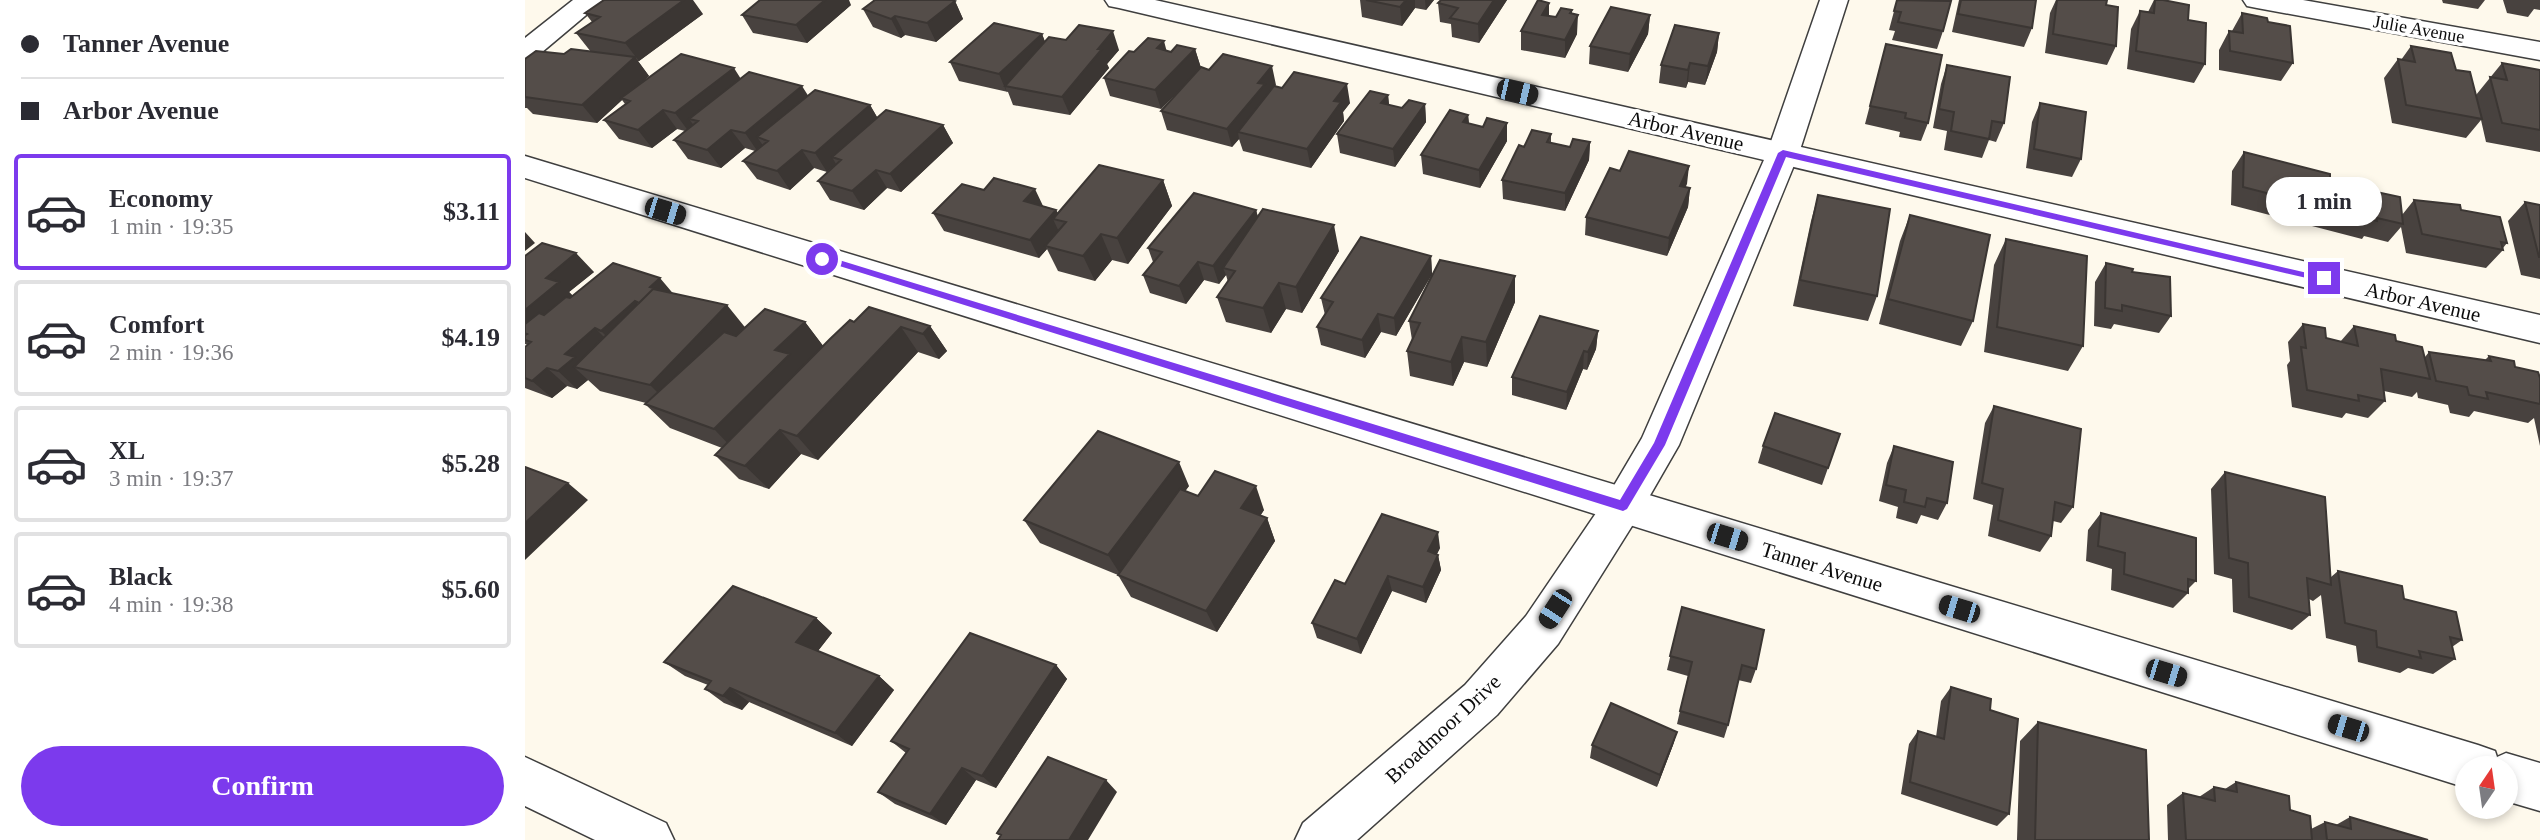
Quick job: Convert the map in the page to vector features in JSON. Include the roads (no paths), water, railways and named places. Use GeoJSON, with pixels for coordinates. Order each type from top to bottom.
{"type":"FeatureCollection","features":[{"type":"Feature","properties":{"kind":"street"},"geometry":{"type":"LineString","coordinates":[[525,52],[590,0]]}},
{"type":"Feature","properties":{"kind":"street","name":"Arbor Avenue"},"geometry":{"type":"LineString","coordinates":[[1119,0],[2540,329]]}},
{"type":"Feature","properties":{"kind":"street","name":"Broadmoor Drive"},"geometry":{"type":"LineString","coordinates":[[1320,840],[1481,700],[1542,630],[1623,506],[1659,445],[1783,153],[1834,0]]}},
{"type":"Feature","properties":{"kind":"street","name":"Julie Avenue"},"geometry":{"type":"LineString","coordinates":[[2256,0],[2540,51]]}},
{"type":"Feature","properties":{"kind":"street","name":"Tanner Avenue"},"geometry":{"type":"LineString","coordinates":[[525,167],[2455,761]]}},
{"type":"Feature","properties":{"kind":"street"},"geometry":{"type":"LineString","coordinates":[[525,781],[649,840]]}},
{"type":"Feature","properties":{"kind":"street"},"geometry":{"type":"LineString","coordinates":[[2518,781],[2540,787]]}}]}
